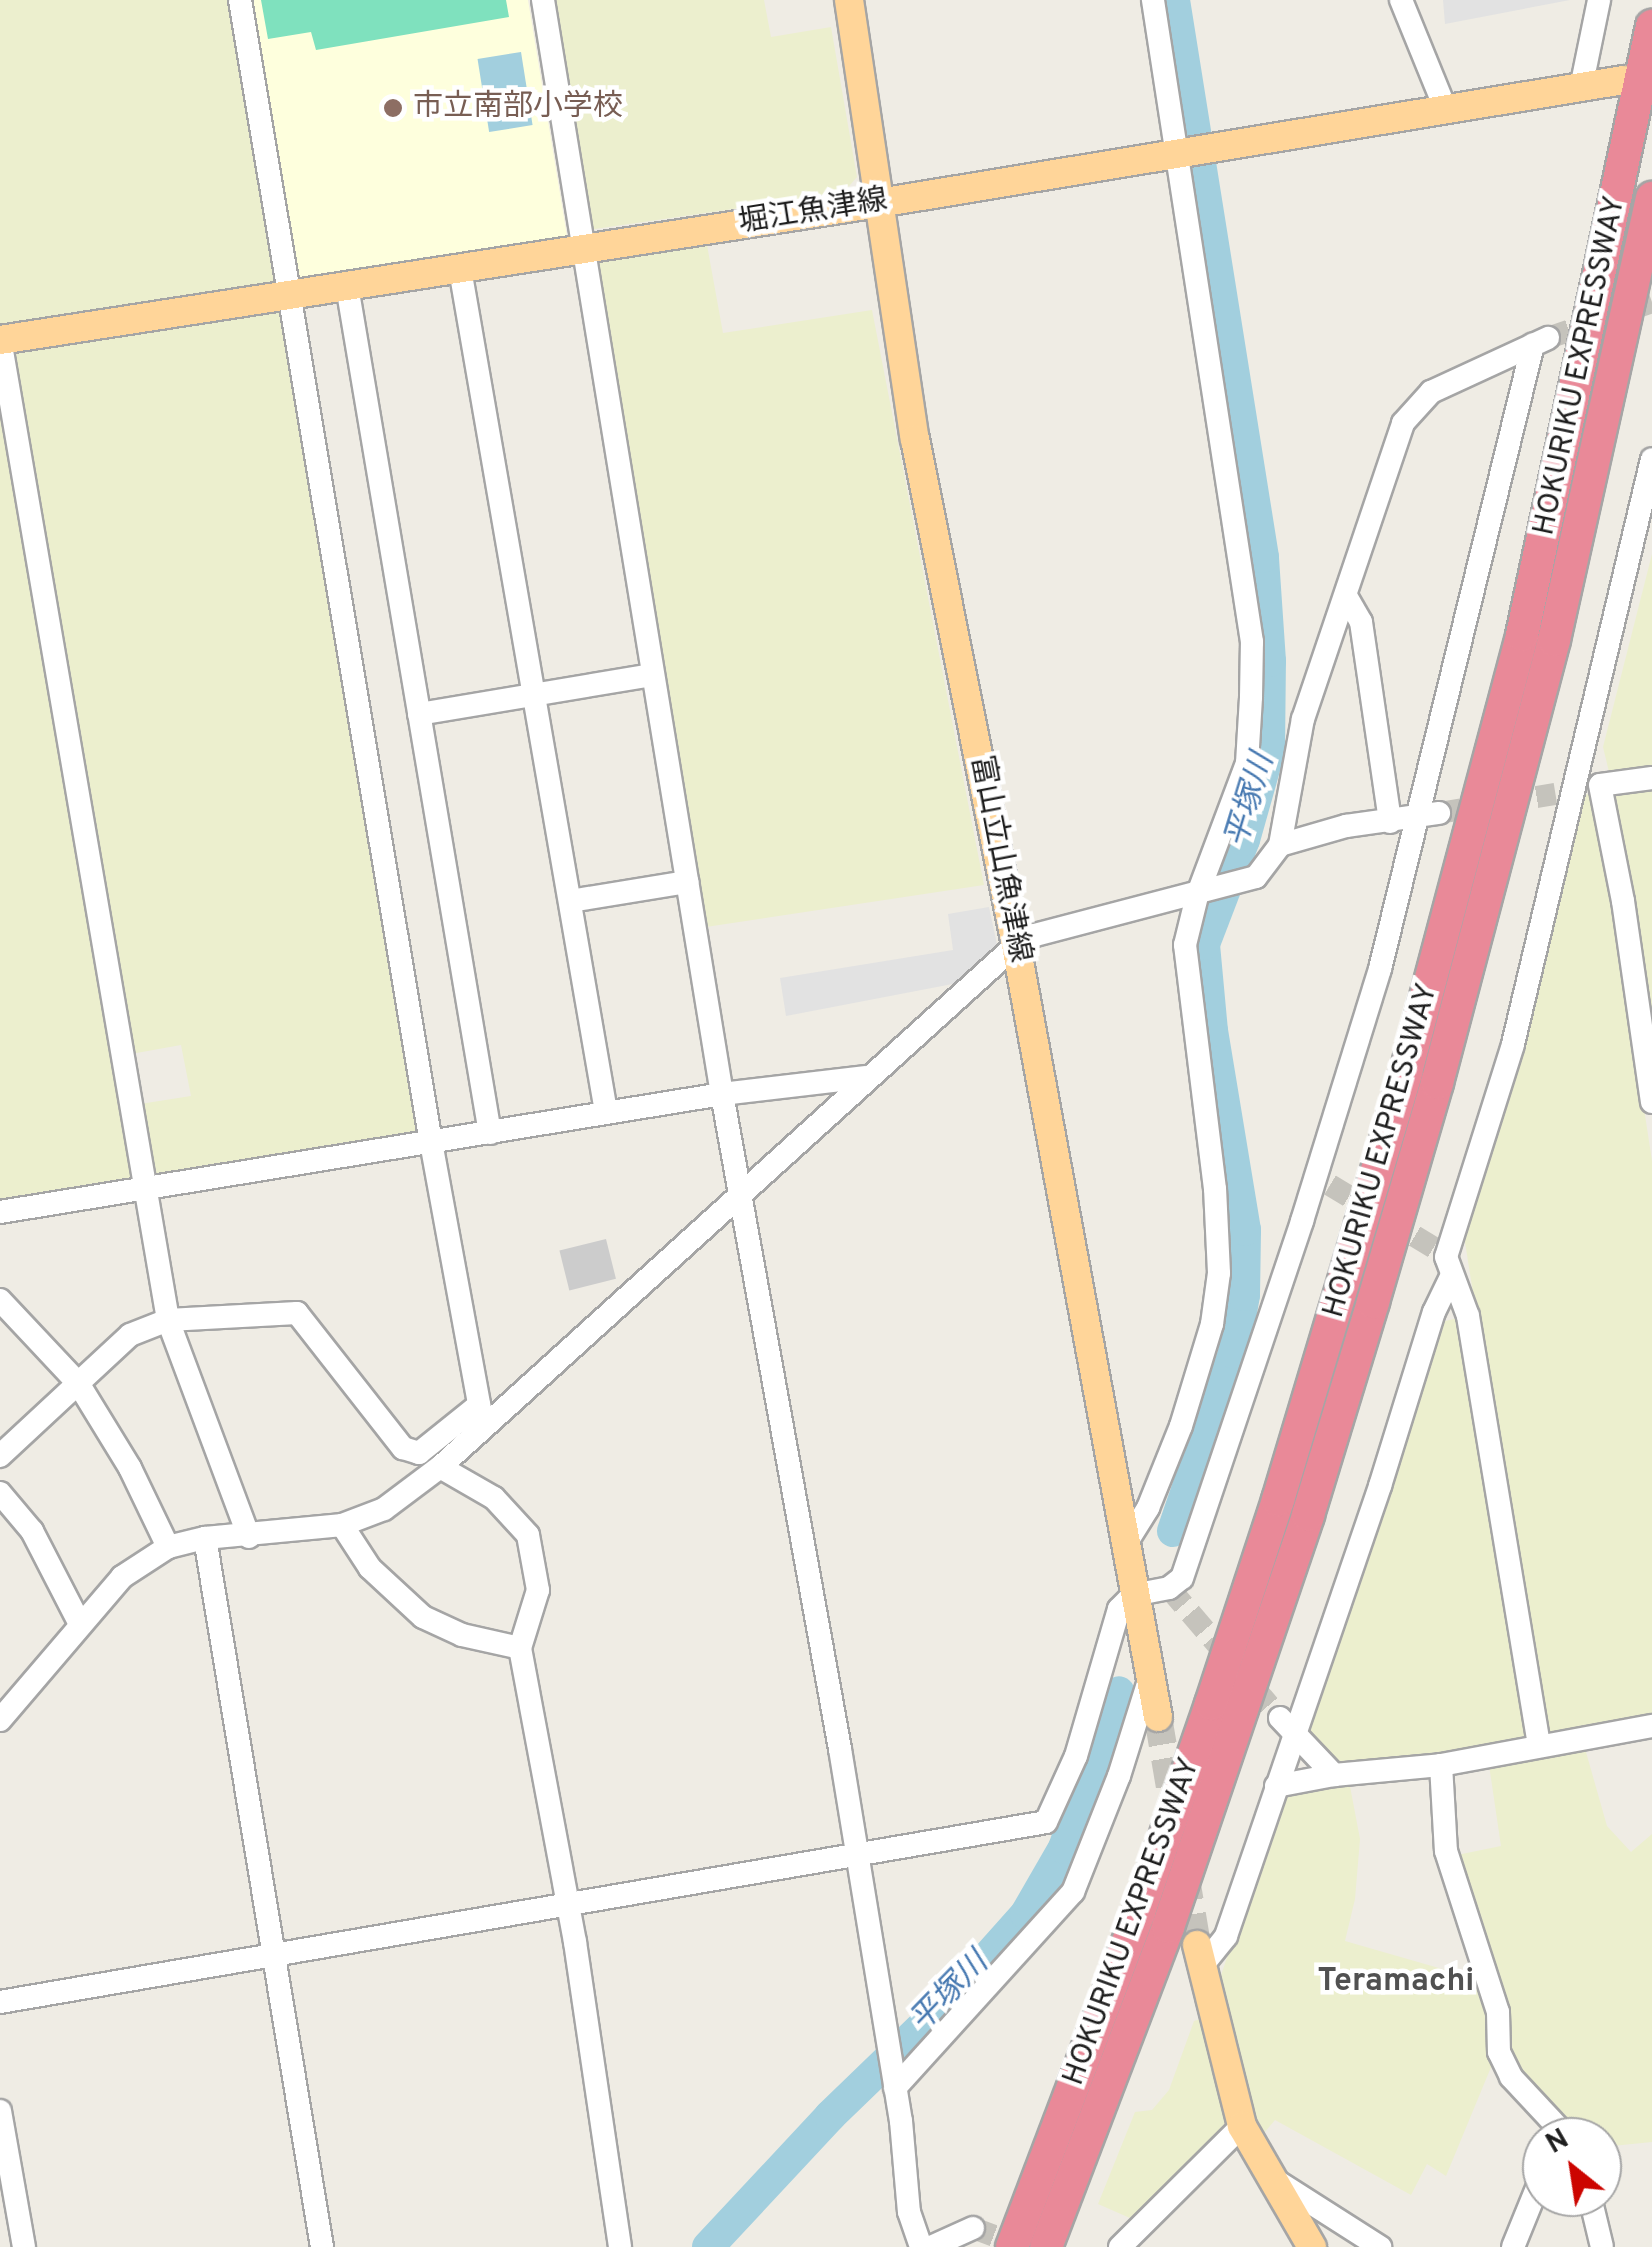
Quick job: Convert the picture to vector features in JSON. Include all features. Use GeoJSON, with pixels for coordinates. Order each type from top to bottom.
{"type":"FeatureCollection","features":[{"type":"Feature","properties":{"kind":"highway","name":"HOKURIKU EXPRESSWAY"},"geometry":{"type":"LineString","coordinates":[[1012,2247],[1138,1912],[1211,1704],[1289,1465],[1406,1072],[1522,635],[1652,26]]}},
{"type":"Feature","properties":{"kind":"highway","name":"HOKURIKU EXPRESSWAY"},"geometry":{"type":"LineString","coordinates":[[1046,2247],[1168,1927],[1225,1763],[1308,1515],[1384,1265],[1437,1084],[1554,640],[1652,198]]}},
{"type":"Feature","properties":{"kind":"main road","name":"富山立山魚津線"},"geometry":{"type":"LineString","coordinates":[[849,0],[915,439],[1016,945],[1158,1717]]}},
{"type":"Feature","properties":{"kind":"main road","name":"堀江魚津線"},"geometry":{"type":"LineString","coordinates":[[0,339],[581,251],[1624,80]]}},
{"type":"Feature","properties":{"kind":"main road"},"geometry":{"type":"LineString","coordinates":[[1199,1956],[1242,2126],[1312,2247]]}},
{"type":"Feature","properties":{"kind":"street"},"geometry":{"type":"LineString","coordinates":[[0,1720],[79,1622],[122,1577],[168,1547],[205,1538],[342,1525],[384,1509],[440,1467],[481,1415],[430,1142],[240,0]]}},
{"type":"Feature","properties":{"kind":"street"},"geometry":{"type":"LineString","coordinates":[[543,0],[581,251],[722,1094],[743,1190],[886,2033],[908,2212],[922,2247]]}},
{"type":"Feature","properties":{"kind":"street"},"geometry":{"type":"LineString","coordinates":[[1126,1545],[1148,1508],[1181,1426],[1212,1324],[1219,1273],[1215,1188],[1186,980],[1185,945],[1197,896],[1247,763],[1252,642],[1153,0]]}},
{"type":"Feature","properties":{"kind":"street"},"geometry":{"type":"LineString","coordinates":[[1401,0],[1446,110]]}},
{"type":"Feature","properties":{"kind":"street"},"geometry":{"type":"LineString","coordinates":[[1582,88],[1598,0]]}},
{"type":"Feature","properties":{"kind":"street"},"geometry":{"type":"LineString","coordinates":[[460,268],[606,1112]]}},
{"type":"Feature","properties":{"kind":"street"},"geometry":{"type":"LineString","coordinates":[[347,286],[490,1133]]}},
{"type":"Feature","properties":{"kind":"street"},"geometry":{"type":"LineString","coordinates":[[0,339],[168,1320],[249,1536]]}},
{"type":"Feature","properties":{"kind":"street"},"geometry":{"type":"LineString","coordinates":[[0,1456],[130,1336],[168,1320],[297,1313],[402,1448],[419,1453],[481,1415],[743,1190],[1016,945],[1035,935],[1197,896],[1256,877],[1280,846],[1303,718],[1403,423],[1431,392],[1540,341],[1428,816],[1380,969],[1323,1180],[1182,1578],[1169,1588],[1133,1595],[1119,1608],[1076,1756],[1046,1822],[275,1951],[0,2002]]}},
{"type":"Feature","properties":{"kind":"street"},"geometry":{"type":"LineString","coordinates":[[1199,1956],[1226,1936],[1276,1786],[1288,1724],[1380,1486],[1434,1312],[1445,1260],[1510,1058],[1566,791],[1652,459]]}},
{"type":"Feature","properties":{"kind":"street"},"geometry":{"type":"LineString","coordinates":[[1346,596],[1361,622],[1390,822]]}},
{"type":"Feature","properties":{"kind":"street"},"geometry":{"type":"LineString","coordinates":[[419,714],[653,675]]}},
{"type":"Feature","properties":{"kind":"street"},"geometry":{"type":"LineString","coordinates":[[1566,791],[1652,778]]}},
{"type":"Feature","properties":{"kind":"street"},"geometry":{"type":"LineString","coordinates":[[1600,786],[1623,901],[1652,1102]]}},
{"type":"Feature","properties":{"kind":"street"},"geometry":{"type":"LineString","coordinates":[[1280,846],[1346,826],[1428,816]]}},
{"type":"Feature","properties":{"kind":"street"},"geometry":{"type":"LineString","coordinates":[[570,901],[687,882]]}},
{"type":"Feature","properties":{"kind":"street"},"geometry":{"type":"LineString","coordinates":[[0,1212],[146,1191],[606,1112],[866,1077]]}},
{"type":"Feature","properties":{"kind":"street"},"geometry":{"type":"LineString","coordinates":[[1445,1260],[1468,1316],[1538,1745]]}},
{"type":"Feature","properties":{"kind":"street"},"geometry":{"type":"LineString","coordinates":[[0,1300],[78,1383],[130,1468],[168,1547]]}},
{"type":"Feature","properties":{"kind":"street"},"geometry":{"type":"LineString","coordinates":[[440,1467],[494,1498],[528,1535],[538,1590],[520,1648],[568,1902],[620,2247]]}},
{"type":"Feature","properties":{"kind":"street"},"geometry":{"type":"LineString","coordinates":[[0,1493],[32,1531],[79,1622]]}},
{"type":"Feature","properties":{"kind":"street"},"geometry":{"type":"LineString","coordinates":[[342,1525],[370,1568],[422,1616],[462,1635],[520,1648]]}},
{"type":"Feature","properties":{"kind":"street"},"geometry":{"type":"LineString","coordinates":[[205,1538],[322,2247]]}},
{"type":"Feature","properties":{"kind":"street"},"geometry":{"type":"LineString","coordinates":[[895,2088],[1073,1892],[1119,1776],[1150,1678]]}},
{"type":"Feature","properties":{"kind":"street"},"geometry":{"type":"LineString","coordinates":[[1288,1724],[1334,1775]]}},
{"type":"Feature","properties":{"kind":"street"},"geometry":{"type":"LineString","coordinates":[[1276,1786],[1334,1775],[1441,1765],[1652,1726]]}},
{"type":"Feature","properties":{"kind":"street"},"geometry":{"type":"LineString","coordinates":[[1441,1765],[1446,1851],[1498,2012],[1499,2052],[1511,2076],[1549,2117]]}},
{"type":"Feature","properties":{"kind":"street"},"geometry":{"type":"LineString","coordinates":[[0,2111],[24,2247]]}},
{"type":"Feature","properties":{"kind":"street"},"geometry":{"type":"LineString","coordinates":[[1120,2247],[1242,2126]]}},
{"type":"Feature","properties":{"kind":"street"},"geometry":{"type":"LineString","coordinates":[[1272,2178],[1380,2247]]}},
{"type":"Feature","properties":{"kind":"street"},"geometry":{"type":"LineString","coordinates":[[1513,2247],[1525,2217]]}},
{"type":"Feature","properties":{"kind":"street"},"geometry":{"type":"LineString","coordinates":[[1595,2217],[1602,2247]]}},
{"type":"Feature","properties":{"kind":"street"},"geometry":{"type":"LineString","coordinates":[[931,2247],[973,2228]]}},
{"type":"Feature","properties":{"kind":"shaded area"},"geometry":{"type":"Polygon","coordinates":[[[0,0],[229,0],[279,281],[0,327],[0,0]]]}},
{"type":"Feature","properties":{"kind":"shaded area"},"geometry":{"type":"Polygon","coordinates":[[[249,0],[528,0],[568,242],[294,281],[249,0]]]}},
{"type":"Feature","properties":{"kind":"shaded area"},"geometry":{"type":"Polygon","coordinates":[[[549,0],[764,0],[771,37],[831,27],[857,177],[843,193],[588,230],[549,0]]]}},
{"type":"Feature","properties":{"kind":"shaded area"},"geometry":{"type":"Polygon","coordinates":[[[1443,0],[1570,0],[1445,24],[1443,0]]]}},
{"type":"Feature","properties":{"kind":"shaded area"},"geometry":{"type":"Polygon","coordinates":[[[707,245],[723,333],[872,310],[984,885],[706,927],[596,263],[707,245]]]}},
{"type":"Feature","properties":{"kind":"shaded area"},"geometry":{"type":"Polygon","coordinates":[[[286,310],[421,1134],[154,1179],[140,1104],[191,1096],[181,1045],[131,1054],[10,353],[286,310]]]}},
{"type":"Feature","properties":{"kind":"shaded area"},"geometry":{"type":"Polygon","coordinates":[[[0,401],[133,1180],[0,1201],[0,401]]]}},
{"type":"Feature","properties":{"kind":"shaded area"},"geometry":{"type":"Polygon","coordinates":[[[1652,554],[1652,770],[1610,776],[1603,747],[1652,554]]]}},
{"type":"Feature","properties":{"kind":"shaded area"},"geometry":{"type":"Polygon","coordinates":[[[1652,786],[1652,1065],[1608,793],[1652,786]]]}},
{"type":"Feature","properties":{"kind":"shaded area"},"geometry":{"type":"Polygon","coordinates":[[[1596,792],[1652,1161],[1652,1720],[1544,1739],[1464,1236],[1585,795],[1596,792]]]}},
{"type":"Feature","properties":{"kind":"shaded area"},"geometry":{"type":"Polygon","coordinates":[[[989,907],[998,949],[963,982],[786,1016],[780,978],[953,950],[948,914],[989,907]]]}},
{"type":"Feature","properties":{"kind":"shaded area"},"geometry":{"type":"Polygon","coordinates":[[[606,1239],[616,1279],[569,1290],[559,1251],[606,1239]]]}},
{"type":"Feature","properties":{"kind":"shaded area"},"geometry":{"type":"Polygon","coordinates":[[[1463,1317],[1533,1741],[1339,1769],[1304,1732],[1436,1323],[1463,1317]]]}},
{"type":"Feature","properties":{"kind":"shaded area"},"geometry":{"type":"Polygon","coordinates":[[[1584,1745],[1607,1826],[1631,1852],[1652,1834],[1652,2142],[1622,2145],[1622,2117],[1558,2117],[1512,2063],[1506,2012],[1488,1939],[1457,1855],[1501,1846],[1489,1765],[1584,1745]]]}},
{"type":"Feature","properties":{"kind":"shaded area"},"geometry":{"type":"Polygon","coordinates":[[[1349,1781],[1360,1839],[1355,1899],[1345,1941],[1484,1981],[1494,2060],[1446,2176],[1427,2164],[1411,2195],[1275,2120],[1264,2133],[1249,2102],[1219,1981],[1283,1794],[1349,1781]]]}},
{"type":"Feature","properties":{"kind":"shaded area"},"geometry":{"type":"Polygon","coordinates":[[[1204,2018],[1235,2127],[1139,2222],[1098,2204],[1135,2112],[1152,2110],[1169,2090],[1194,2021],[1204,2018]]]}},
{"type":"Feature","properties":{"kind":"green space"},"geometry":{"type":"Polygon","coordinates":[[[261,0],[506,0],[509,17],[316,50],[311,32],[268,39],[261,0]]]}},
{"type":"Feature","properties":{"kind":"water"},"geometry":{"type":"Polygon","coordinates":[[[521,52],[533,125],[489,132],[478,59],[521,52]]]}},
{"type":"Feature","properties":{"kind":"waterway","name":"平塚川"},"geometry":{"type":"LineString","coordinates":[[1173,1531],[1234,1353],[1244,1295],[1245,1230],[1212,1031],[1204,944],[1244,840],[1269,751],[1270,661],[1263,557],[1174,0]]}},
{"type":"Feature","properties":{"kind":"waterway","name":"平塚川"},"geometry":{"type":"LineString","coordinates":[[708,2247],[830,2116],[945,2005],[1026,1914],[1064,1848],[1119,1692]]}},
{"type":"Feature","properties":{"kind":"tunnel"},"geometry":{"type":"LineString","coordinates":[[1548,338],[1652,302]]}},
{"type":"Feature","properties":{"kind":"tunnel"},"geometry":{"type":"LineString","coordinates":[[1439,813],[1555,794]]}},
{"type":"Feature","properties":{"kind":"tunnel"},"geometry":{"type":"LineString","coordinates":[[1330,1185],[1436,1249]]}},
{"type":"Feature","properties":{"kind":"tunnel"},"geometry":{"type":"LineString","coordinates":[[1169,1588],[1280,1718]]}},
{"type":"Feature","properties":{"kind":"tunnel"},"geometry":{"type":"LineString","coordinates":[[1158,1717],[1174,1811]]}},
{"type":"Feature","properties":{"kind":"tunnel"},"geometry":{"type":"LineString","coordinates":[[1185,1873],[1197,1945]]}},
{"type":"Feature","properties":{"kind":"tunnel"},"geometry":{"type":"LineString","coordinates":[[973,2228],[1024,2247]]}},
{"type":"Feature","properties":{"kind":"place","name":"市立南部小学校"},"geometry":{"type":"Point","coordinates":[393,108]}},
{"type":"Feature","properties":{"kind":"district","name":"Teramachi"},"geometry":{"type":"Point","coordinates":[1396,1982]}}]}
